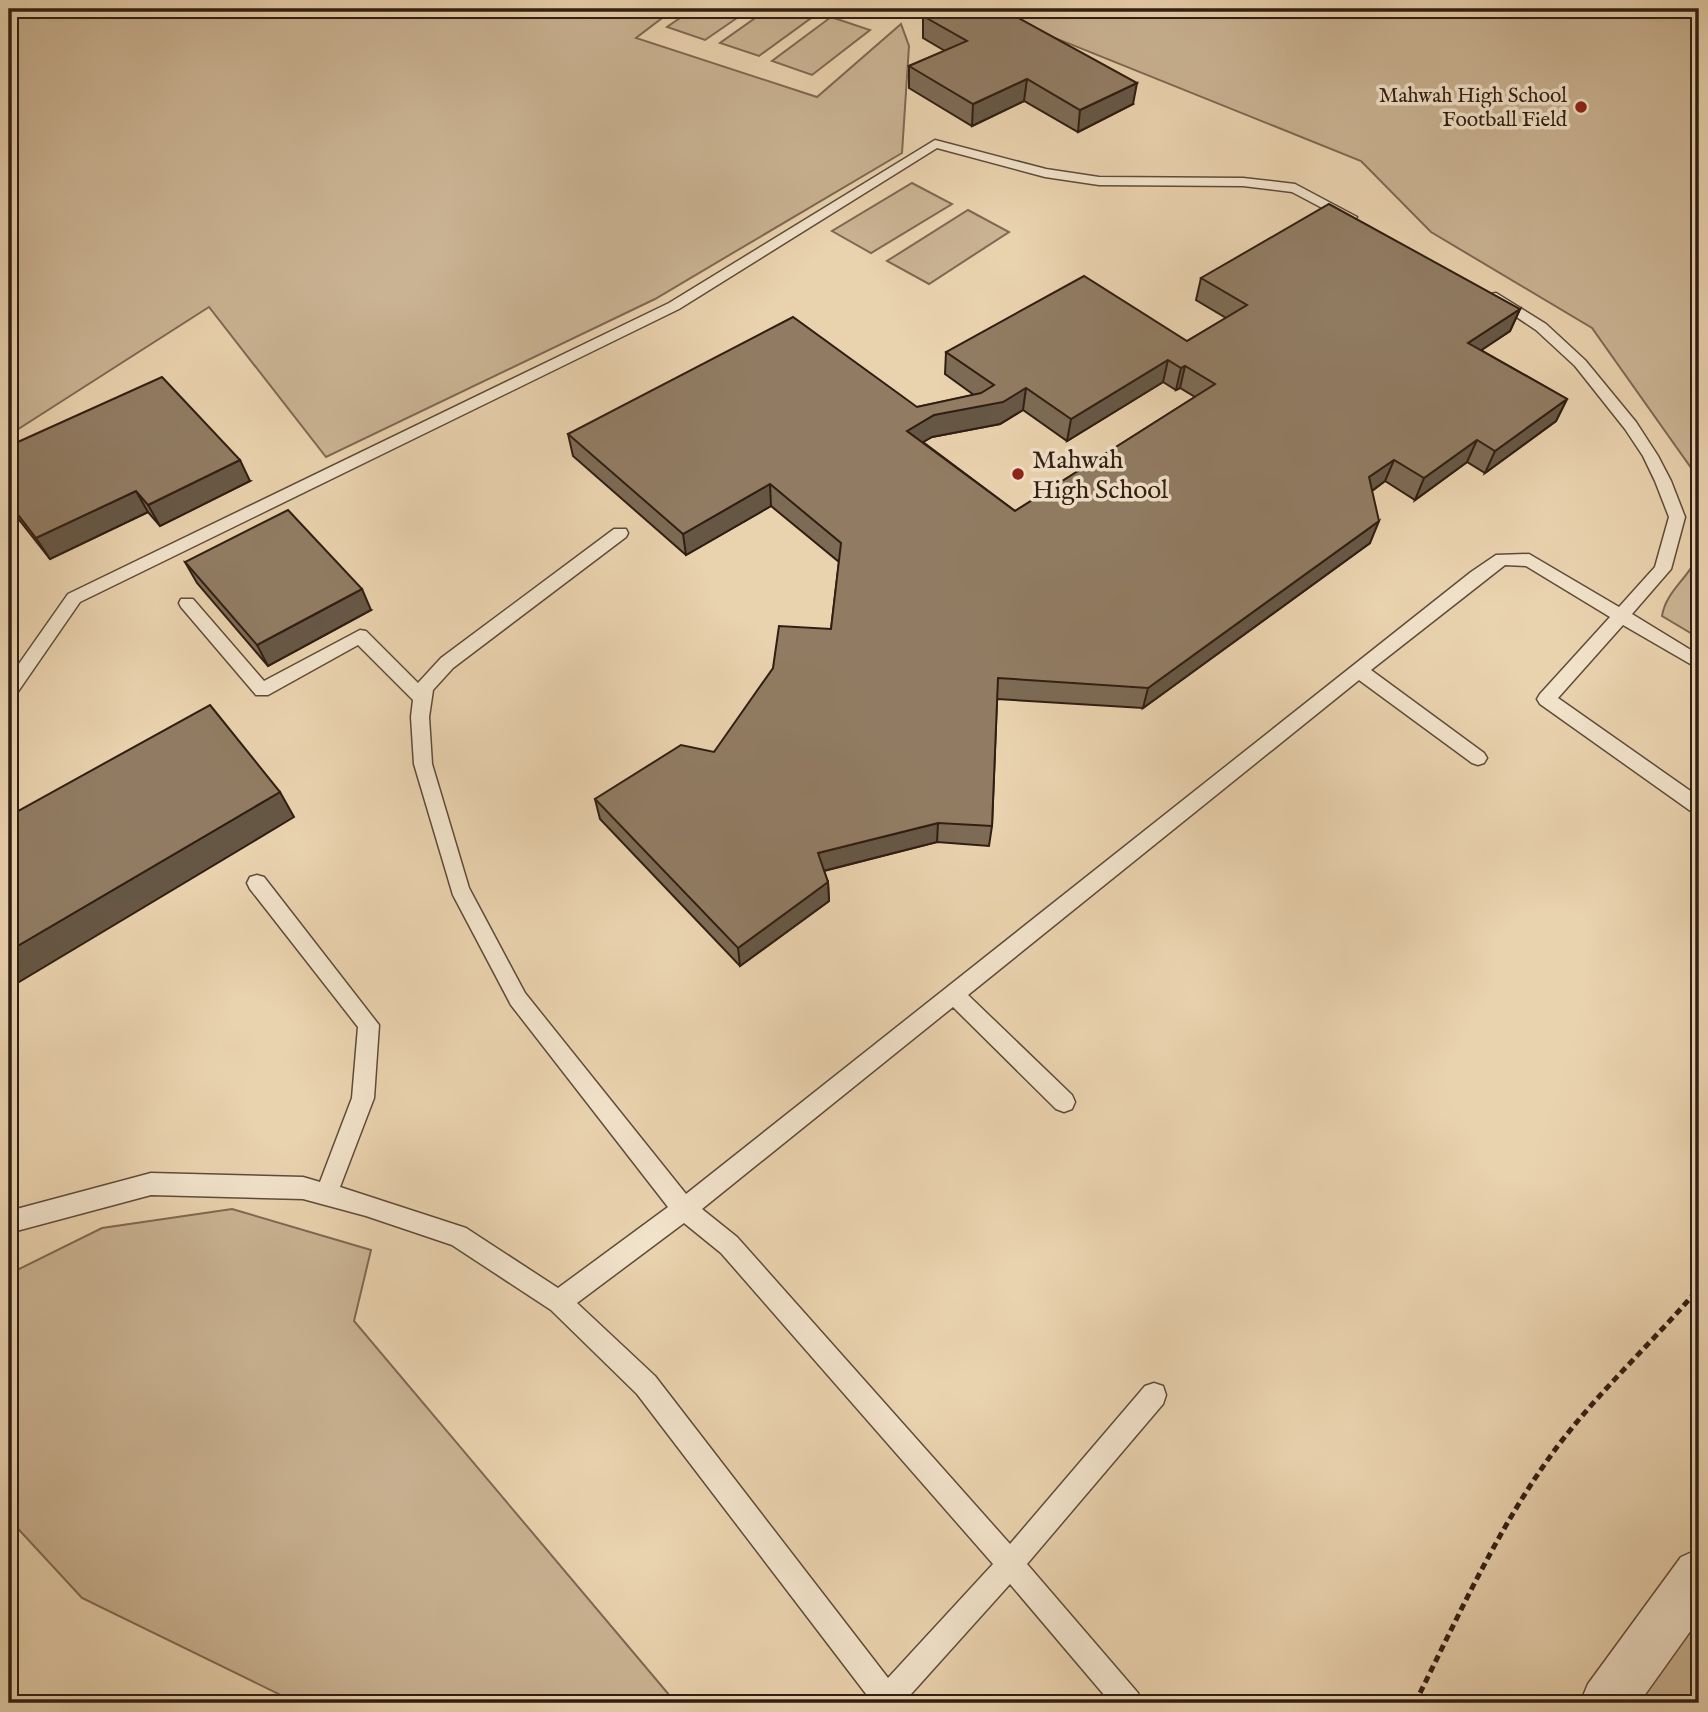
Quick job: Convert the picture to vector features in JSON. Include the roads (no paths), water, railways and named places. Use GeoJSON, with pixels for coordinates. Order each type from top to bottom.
{"type":"FeatureCollection","features":[{"type":"Feature","properties":{"kind":"street"},"geometry":{"type":"LineString","coordinates":[[1607,1703],[1699,1575]]}},
{"type":"Feature","properties":{"kind":"lane"},"geometry":{"type":"LineString","coordinates":[[9,691],[74,598],[674,306],[936,145],[1045,173],[1099,181],[1243,182],[1296,188],[1366,226]]}},
{"type":"Feature","properties":{"kind":"lane"},"geometry":{"type":"LineString","coordinates":[[1484,291],[1520,310],[1576,355],[1647,450],[1677,517],[1663,569],[1546,699],[1699,807]]}},
{"type":"Feature","properties":{"kind":"lane"},"geometry":{"type":"LineString","coordinates":[[620,533],[447,663],[424,688],[420,717],[423,764],[460,889],[518,999],[684,1209],[729,1245],[1010,1564],[1128,1703]]}},
{"type":"Feature","properties":{"kind":"lane"},"geometry":{"type":"LineString","coordinates":[[559,1302],[684,1209],[1477,576],[1502,559],[1529,560],[1699,663]]}},
{"type":"Feature","properties":{"kind":"lane"},"geometry":{"type":"LineString","coordinates":[[187,603],[262,690],[360,636],[423,699]]}},
{"type":"Feature","properties":{"kind":"lane"},"geometry":{"type":"LineString","coordinates":[[1359,670],[1478,758]]}},
{"type":"Feature","properties":{"kind":"lane"},"geometry":{"type":"LineString","coordinates":[[257,884],[369,1025],[363,1098],[326,1194]]}},
{"type":"Feature","properties":{"kind":"lane"},"geometry":{"type":"LineString","coordinates":[[953,994],[1064,1102]]}},
{"type":"Feature","properties":{"kind":"lane"},"geometry":{"type":"LineString","coordinates":[[9,1222],[151,1184],[303,1188],[458,1236],[559,1302],[646,1385],[888,1701],[1010,1564],[1154,1395]]}},
{"type":"Feature","properties":{"kind":"place","name":"Mahwah High School Football Field"},"geometry":{"type":"Point","coordinates":[1581,107]}},
{"type":"Feature","properties":{"kind":"place","name":"Mahwah High School"},"geometry":{"type":"Point","coordinates":[1018,474]}}]}
